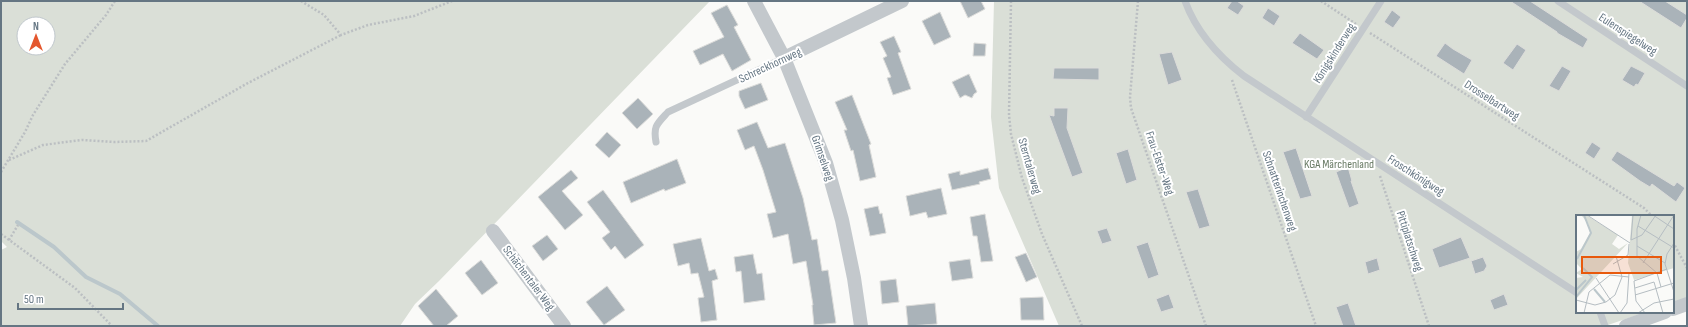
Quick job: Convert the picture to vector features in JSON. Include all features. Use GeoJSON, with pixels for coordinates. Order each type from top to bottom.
{"type":"FeatureCollection","features":[{"type":"Feature","properties":{"kind":"street","name":"Grimselweg"},"geometry":{"type":"LineString","coordinates":[[754,1],[784,58],[826,163],[842,220],[854,278],[861,326]]}},
{"type":"Feature","properties":{"kind":"street","name":"Schreckhornweg"},"geometry":{"type":"LineString","coordinates":[[784,58],[902,1]]}},
{"type":"Feature","properties":{"kind":"street","name":"Schächentaler Weg"},"geometry":{"type":"LineString","coordinates":[[493,231],[564,326]]}},
{"type":"Feature","properties":{"kind":"street"},"geometry":{"type":"LineString","coordinates":[[1674,309],[1687,304]]}},
{"type":"Feature","properties":{"kind":"street"},"geometry":{"type":"LineString","coordinates":[[1626,326],[1662,313]]}},
{"type":"Feature","properties":{"kind":"lane","name":"Froschkönigweg"},"geometry":{"type":"LineString","coordinates":[[1184,1],[1204,37],[1226,62],[1244,76],[1576,292]]}},
{"type":"Feature","properties":{"kind":"lane","name":"Königskinderweg"},"geometry":{"type":"LineString","coordinates":[[1306,117],[1362,28],[1381,1]]}},
{"type":"Feature","properties":{"kind":"lane","name":"Eulenspiegelweg"},"geometry":{"type":"LineString","coordinates":[[1558,1],[1687,86]]}},
{"type":"Feature","properties":{"kind":"lane","name":"Schreckhornweg"},"geometry":{"type":"LineString","coordinates":[[656,142],[654,130],[657,124],[668,112],[784,58]]}},
{"type":"Feature","properties":{"kind":"lane"},"geometry":{"type":"LineString","coordinates":[[1600,313],[1605,326]]}},
{"type":"Feature","properties":{"kind":"path"},"geometry":{"type":"LineString","coordinates":[[1,172],[25,132],[33,115],[65,64],[106,15],[115,1]]}},
{"type":"Feature","properties":{"kind":"path"},"geometry":{"type":"LineString","coordinates":[[300,1],[324,14],[341,35]]}},
{"type":"Feature","properties":{"kind":"path"},"geometry":{"type":"LineString","coordinates":[[9,160],[44,145],[74,141],[146,141],[248,83],[341,35],[368,25],[414,16],[452,1]]}},
{"type":"Feature","properties":{"kind":"path","name":"Sterntalerweg"},"geometry":{"type":"LineString","coordinates":[[1011,1],[1009,115],[1011,134],[1029,199],[1082,326]]}},
{"type":"Feature","properties":{"kind":"path","name":"Frau-Elster-Weg"},"geometry":{"type":"LineString","coordinates":[[1138,1],[1130,96],[1131,108],[1206,326]]}},
{"type":"Feature","properties":{"kind":"path","name":"Drosselbartweg"},"geometry":{"type":"LineString","coordinates":[[1321,1],[1644,208],[1651,215]]}},
{"type":"Feature","properties":{"kind":"path","name":"Schnatterinchenweg"},"geometry":{"type":"LineString","coordinates":[[1226,62],[1316,326]]}},
{"type":"Feature","properties":{"kind":"path","name":"Pittiplatschweg"},"geometry":{"type":"LineString","coordinates":[[1375,161],[1429,326]]}},
{"type":"Feature","properties":{"kind":"path"},"geometry":{"type":"LineString","coordinates":[[9,240],[18,225]]}},
{"type":"Feature","properties":{"kind":"path"},"geometry":{"type":"LineString","coordinates":[[1,234],[75,288],[112,326]]}},
{"type":"Feature","properties":{"kind":"path"},"geometry":{"type":"LineString","coordinates":[[1674,244],[1687,268]]}},
{"type":"Feature","properties":{"kind":"green space"},"geometry":{"type":"Polygon","coordinates":[[[1,1],[710,1],[415,304],[400,326],[1,326],[1,250],[7,247],[1,241],[1,1]]]}},
{"type":"Feature","properties":{"kind":"green space","name":"KGA Märchenland"},"geometry":{"type":"Polygon","coordinates":[[[994,1],[1687,1],[1687,298],[1674,303],[1674,215],[1576,215],[1576,313],[1643,313],[1605,326],[1059,326],[999,188],[991,117],[994,1]]]}},
{"type":"Feature","properties":{"kind":"building"},"geometry":{"type":"Polygon","coordinates":[[[960,1],[981,1],[985,9],[968,18],[960,1]]]}},
{"type":"Feature","properties":{"kind":"building"},"geometry":{"type":"Polygon","coordinates":[[[1232,1],[1237,1],[1244,6],[1238,15],[1227,8],[1232,1]]]}},
{"type":"Feature","properties":{"kind":"building"},"geometry":{"type":"Polygon","coordinates":[[[1510,1],[1530,1],[1588,39],[1583,48],[1557,33],[1510,1]]]}},
{"type":"Feature","properties":{"kind":"building"},"geometry":{"type":"Polygon","coordinates":[[[1639,1],[1665,1],[1687,15],[1687,18],[1681,28],[1639,1]]]}},
{"type":"Feature","properties":{"kind":"building"},"geometry":{"type":"Polygon","coordinates":[[[727,5],[738,25],[734,27],[751,60],[732,71],[723,54],[700,65],[693,51],[724,37],[711,13],[727,5]]]}},
{"type":"Feature","properties":{"kind":"building"},"geometry":{"type":"Polygon","coordinates":[[[1268,8],[1280,16],[1274,26],[1262,18],[1268,8]]]}},
{"type":"Feature","properties":{"kind":"building"},"geometry":{"type":"Polygon","coordinates":[[[1392,10],[1401,17],[1393,28],[1384,22],[1392,10]]]}},
{"type":"Feature","properties":{"kind":"building"},"geometry":{"type":"Polygon","coordinates":[[[940,12],[951,37],[934,45],[922,21],[940,12]]]}},
{"type":"Feature","properties":{"kind":"building"},"geometry":{"type":"Polygon","coordinates":[[[1300,33],[1324,50],[1317,59],[1292,43],[1300,33]]]}},
{"type":"Feature","properties":{"kind":"building"},"geometry":{"type":"Polygon","coordinates":[[[894,36],[901,52],[898,53],[911,89],[893,95],[887,78],[891,77],[883,58],[887,56],[880,42],[894,36]]]}},
{"type":"Feature","properties":{"kind":"building"},"geometry":{"type":"Polygon","coordinates":[[[974,43],[986,44],[985,56],[973,56],[974,43]]]}},
{"type":"Feature","properties":{"kind":"building"},"geometry":{"type":"Polygon","coordinates":[[[1445,43],[1472,60],[1464,74],[1436,56],[1445,43]]]}},
{"type":"Feature","properties":{"kind":"building"},"geometry":{"type":"Polygon","coordinates":[[[1517,44],[1526,50],[1513,70],[1503,63],[1517,44]]]}},
{"type":"Feature","properties":{"kind":"building"},"geometry":{"type":"Polygon","coordinates":[[[1172,52],[1182,80],[1168,85],[1159,54],[1172,52]]]}},
{"type":"Feature","properties":{"kind":"building"},"geometry":{"type":"Polygon","coordinates":[[[1562,66],[1571,71],[1559,91],[1549,86],[1562,66]]]}},
{"type":"Feature","properties":{"kind":"building"},"geometry":{"type":"Polygon","coordinates":[[[1631,66],[1645,73],[1638,85],[1636,84],[1634,87],[1622,80],[1631,66]]]}},
{"type":"Feature","properties":{"kind":"building"},"geometry":{"type":"Polygon","coordinates":[[[1054,68],[1099,68],[1099,80],[1053,79],[1054,68]]]}},
{"type":"Feature","properties":{"kind":"building"},"geometry":{"type":"Polygon","coordinates":[[[969,74],[977,92],[972,98],[965,95],[960,98],[952,82],[969,74]]]}},
{"type":"Feature","properties":{"kind":"building"},"geometry":{"type":"Polygon","coordinates":[[[761,83],[768,100],[745,109],[739,96],[739,91],[761,83]]]}},
{"type":"Feature","properties":{"kind":"building"},"geometry":{"type":"Polygon","coordinates":[[[852,95],[871,144],[869,145],[876,177],[860,181],[853,150],[851,151],[844,130],[847,130],[835,102],[852,95]]]}},
{"type":"Feature","properties":{"kind":"building"},"geometry":{"type":"Polygon","coordinates":[[[638,98],[653,114],[637,129],[622,113],[638,98]]]}},
{"type":"Feature","properties":{"kind":"building"},"geometry":{"type":"Polygon","coordinates":[[[1054,108],[1068,108],[1067,128],[1083,173],[1072,177],[1049,115],[1054,116],[1054,108]]]}},
{"type":"Feature","properties":{"kind":"building"},"geometry":{"type":"Polygon","coordinates":[[[757,122],[768,148],[785,143],[803,198],[812,240],[817,239],[822,271],[828,270],[836,323],[814,325],[813,305],[806,261],[793,264],[788,234],[773,238],[767,214],[776,212],[763,170],[754,146],[745,150],[737,130],[757,122]]]}},
{"type":"Feature","properties":{"kind":"building"},"geometry":{"type":"Polygon","coordinates":[[[607,132],[621,145],[609,158],[595,145],[607,132]]]}},
{"type":"Feature","properties":{"kind":"building"},"geometry":{"type":"Polygon","coordinates":[[[1592,142],[1601,148],[1594,159],[1585,153],[1592,142]]]}},
{"type":"Feature","properties":{"kind":"building"},"geometry":{"type":"Polygon","coordinates":[[[1296,148],[1312,196],[1300,199],[1283,152],[1296,148]]]}},
{"type":"Feature","properties":{"kind":"building"},"geometry":{"type":"Polygon","coordinates":[[[1128,149],[1137,180],[1126,184],[1116,153],[1128,149]]]}},
{"type":"Feature","properties":{"kind":"building"},"geometry":{"type":"Polygon","coordinates":[[[1617,151],[1674,186],[1677,182],[1685,188],[1676,202],[1652,184],[1650,187],[1611,160],[1617,151]]]}},
{"type":"Feature","properties":{"kind":"building"},"geometry":{"type":"Polygon","coordinates":[[[677,159],[686,183],[665,191],[664,189],[631,203],[623,182],[677,159]]]}},
{"type":"Feature","properties":{"kind":"building"},"geometry":{"type":"Polygon","coordinates":[[[1348,167],[1359,204],[1349,208],[1336,172],[1348,167]]]}},
{"type":"Feature","properties":{"kind":"building"},"geometry":{"type":"Polygon","coordinates":[[[988,168],[991,179],[979,182],[980,184],[952,190],[948,174],[960,171],[960,175],[988,168]]]}},
{"type":"Feature","properties":{"kind":"building"},"geometry":{"type":"Polygon","coordinates":[[[571,170],[578,178],[562,191],[583,215],[565,230],[538,197],[571,170]]]}},
{"type":"Feature","properties":{"kind":"building"},"geometry":{"type":"Polygon","coordinates":[[[941,188],[947,214],[928,218],[926,212],[910,216],[906,196],[941,188]]]}},
{"type":"Feature","properties":{"kind":"building"},"geometry":{"type":"Polygon","coordinates":[[[1198,189],[1210,226],[1199,229],[1186,192],[1198,189]]]}},
{"type":"Feature","properties":{"kind":"building"},"geometry":{"type":"Polygon","coordinates":[[[603,190],[644,245],[625,259],[615,246],[611,250],[602,238],[610,232],[587,202],[603,190]]]}},
{"type":"Feature","properties":{"kind":"building"},"geometry":{"type":"Polygon","coordinates":[[[878,206],[880,214],[882,213],[886,233],[870,236],[864,209],[878,206]]]}},
{"type":"Feature","properties":{"kind":"building"},"geometry":{"type":"Polygon","coordinates":[[[985,214],[993,261],[981,262],[977,236],[973,236],[970,217],[985,214]]]}},
{"type":"Feature","properties":{"kind":"building"},"geometry":{"type":"Polygon","coordinates":[[[1107,228],[1112,241],[1102,244],[1097,231],[1107,228]]]}},
{"type":"Feature","properties":{"kind":"building"},"geometry":{"type":"Polygon","coordinates":[[[547,235],[558,249],[543,261],[532,246],[547,235]]]}},
{"type":"Feature","properties":{"kind":"building"},"geometry":{"type":"Polygon","coordinates":[[[1461,237],[1470,258],[1439,268],[1432,249],[1461,237]]]}},
{"type":"Feature","properties":{"kind":"building"},"geometry":{"type":"Polygon","coordinates":[[[701,238],[709,271],[715,269],[718,279],[712,281],[717,320],[701,322],[698,298],[704,297],[698,273],[691,274],[689,263],[678,266],[673,244],[701,238]]]}},
{"type":"Feature","properties":{"kind":"building"},"geometry":{"type":"Polygon","coordinates":[[[1148,242],[1159,275],[1148,279],[1136,246],[1148,242]]]}},
{"type":"Feature","properties":{"kind":"building"},"geometry":{"type":"Polygon","coordinates":[[[1026,253],[1037,277],[1026,282],[1015,257],[1026,253]]]}},
{"type":"Feature","properties":{"kind":"building"},"geometry":{"type":"Polygon","coordinates":[[[753,254],[757,274],[762,273],[765,300],[744,303],[741,271],[736,272],[734,257],[753,254]]]}},
{"type":"Feature","properties":{"kind":"building"},"geometry":{"type":"Polygon","coordinates":[[[1483,257],[1487,266],[1484,271],[1475,274],[1471,261],[1483,257]]]}},
{"type":"Feature","properties":{"kind":"building"},"geometry":{"type":"Polygon","coordinates":[[[1377,258],[1380,270],[1368,274],[1365,262],[1377,258]]]}},
{"type":"Feature","properties":{"kind":"building"},"geometry":{"type":"Polygon","coordinates":[[[970,259],[973,278],[952,281],[949,262],[970,259]]]}},
{"type":"Feature","properties":{"kind":"building"},"geometry":{"type":"Polygon","coordinates":[[[481,260],[498,283],[482,295],[465,273],[481,260]]]}},
{"type":"Feature","properties":{"kind":"building"},"geometry":{"type":"Polygon","coordinates":[[[896,279],[899,302],[882,304],[880,281],[896,279]]]}},
{"type":"Feature","properties":{"kind":"building"},"geometry":{"type":"Polygon","coordinates":[[[607,286],[625,310],[604,325],[586,302],[607,286]]]}},
{"type":"Feature","properties":{"kind":"building"},"geometry":{"type":"Polygon","coordinates":[[[436,289],[458,316],[446,326],[434,326],[418,306],[436,289]]]}},
{"type":"Feature","properties":{"kind":"building"},"geometry":{"type":"Polygon","coordinates":[[[1169,294],[1174,308],[1161,312],[1156,299],[1169,294]]]}},
{"type":"Feature","properties":{"kind":"building"},"geometry":{"type":"Polygon","coordinates":[[[1504,294],[1508,305],[1494,310],[1490,300],[1504,294]]]}},
{"type":"Feature","properties":{"kind":"building"},"geometry":{"type":"Polygon","coordinates":[[[1043,297],[1044,320],[1021,320],[1020,298],[1043,297]]]}},
{"type":"Feature","properties":{"kind":"building"},"geometry":{"type":"Polygon","coordinates":[[[935,303],[937,324],[908,326],[906,306],[935,303]]]}},
{"type":"Feature","properties":{"kind":"building"},"geometry":{"type":"Polygon","coordinates":[[[1348,303],[1356,326],[1343,326],[1336,307],[1348,303]]]}},
{"type":"Feature","properties":{"kind":"waterway"},"geometry":{"type":"LineString","coordinates":[[17,222],[54,247],[86,277],[120,294],[158,326]]}}]}
